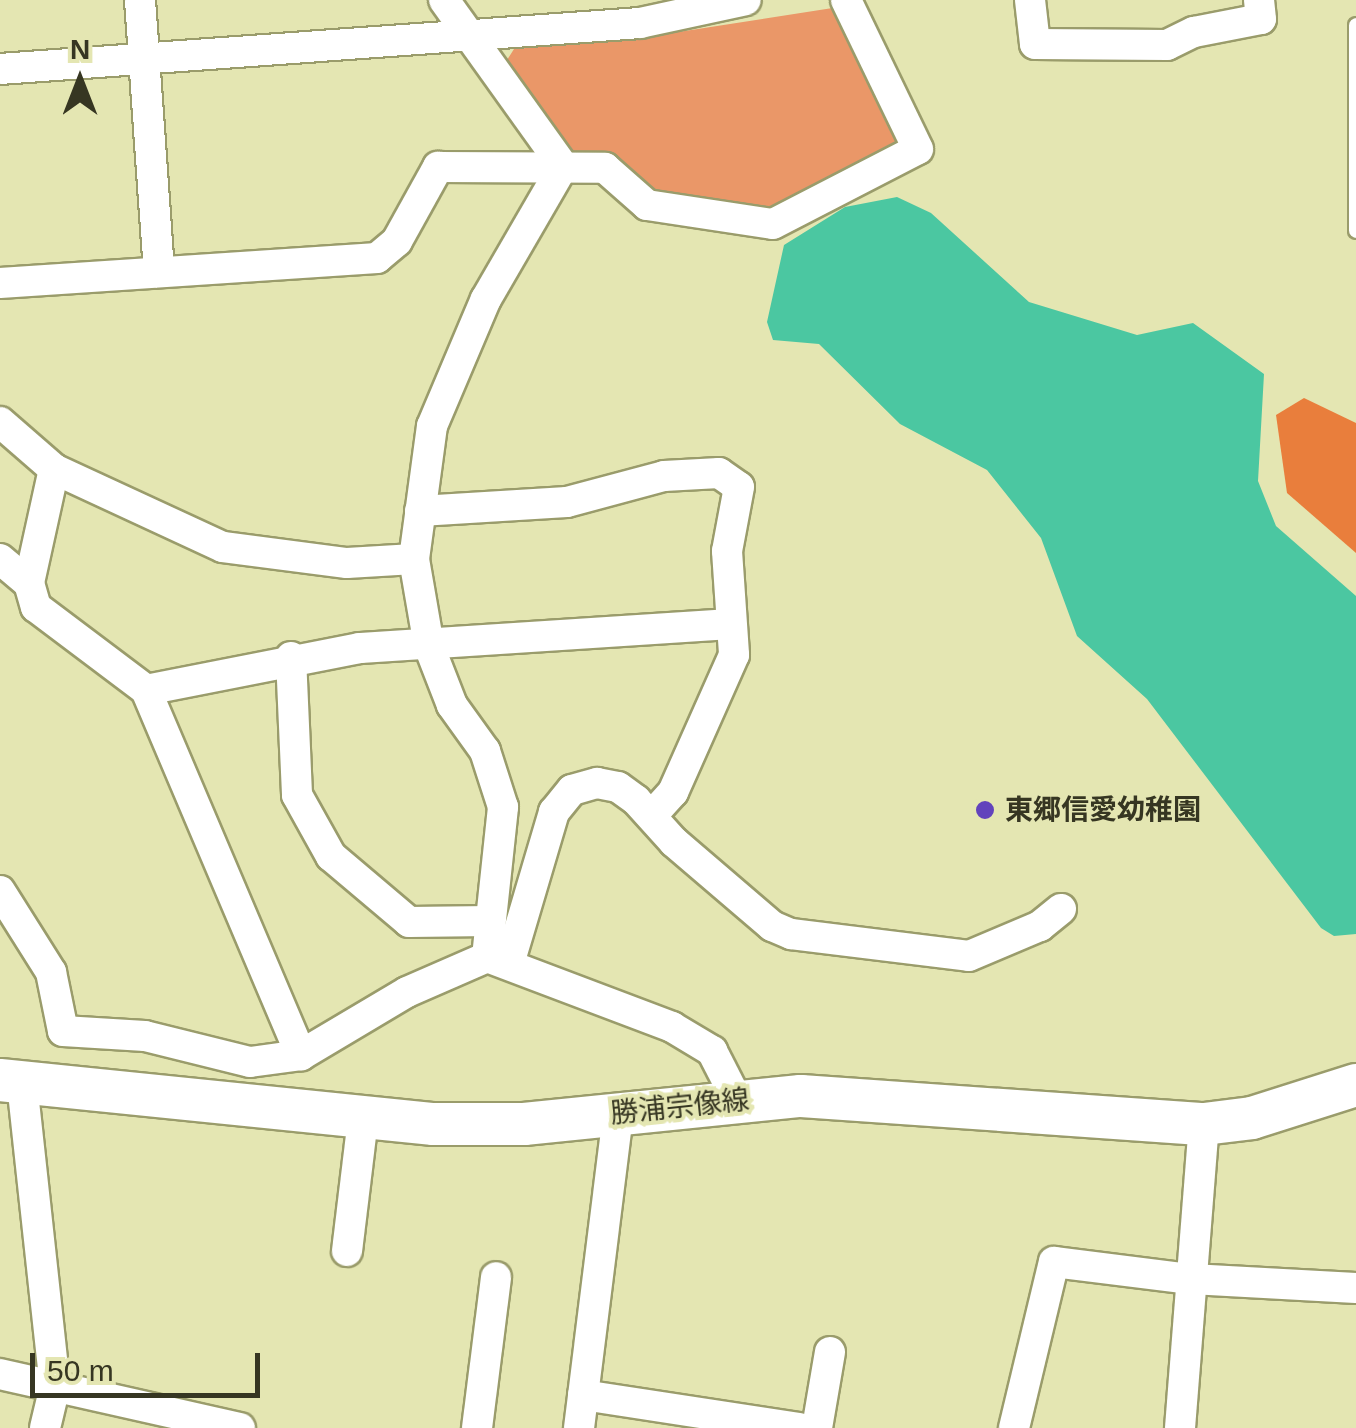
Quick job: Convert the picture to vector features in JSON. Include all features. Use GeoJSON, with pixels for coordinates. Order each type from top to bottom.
{"type":"FeatureCollection","features":[{"type":"Feature","properties":{"kind":"main road","name":"勝浦宗像線"},"geometry":{"type":"LineString","coordinates":[[11,1081],[362,1118],[524,1124],[736,1098],[868,1098],[1204,1124],[1269,1114],[1356,1085]]}},
{"type":"Feature","properties":{"kind":"street"},"geometry":{"type":"LineString","coordinates":[[140,0],[159,272]]}},
{"type":"Feature","properties":{"kind":"street"},"geometry":{"type":"LineString","coordinates":[[444,0],[564,166]]}},
{"type":"Feature","properties":{"kind":"street"},"geometry":{"type":"LineString","coordinates":[[0,69],[470,38],[640,22],[746,0]]}},
{"type":"Feature","properties":{"kind":"street"},"geometry":{"type":"LineString","coordinates":[[0,283],[378,258],[397,241],[438,167],[605,168],[647,204],[773,224],[918,149],[846,0]]}},
{"type":"Feature","properties":{"kind":"street"},"geometry":{"type":"LineString","coordinates":[[1030,0],[1035,44],[1168,44],[1194,32],[1261,18],[1259,0]]}},
{"type":"Feature","properties":{"kind":"street"},"geometry":{"type":"LineString","coordinates":[[498,960],[490,921],[503,807],[485,751],[452,705],[429,646],[414,559],[432,426],[486,298],[564,166]]}},
{"type":"Feature","properties":{"kind":"street"},"geometry":{"type":"LineString","coordinates":[[0,422],[54,469],[223,547],[347,563],[414,559]]}},
{"type":"Feature","properties":{"kind":"street"},"geometry":{"type":"LineString","coordinates":[[54,469],[29,583],[36,607],[146,690],[301,1055]]}},
{"type":"Feature","properties":{"kind":"street"},"geometry":{"type":"LineString","coordinates":[[420,510],[567,502],[664,476],[719,473],[739,487],[727,551],[727,624],[734,655],[673,792],[652,815]]}},
{"type":"Feature","properties":{"kind":"street"},"geometry":{"type":"LineString","coordinates":[[0,559],[29,583]]}},
{"type":"Feature","properties":{"kind":"street"},"geometry":{"type":"LineString","coordinates":[[146,690],[291,657],[727,624]]}},
{"type":"Feature","properties":{"kind":"street"},"geometry":{"type":"LineString","coordinates":[[291,657],[297,795],[332,856],[409,922],[490,921]]}},
{"type":"Feature","properties":{"kind":"street"},"geometry":{"type":"LineString","coordinates":[[498,960],[554,812],[572,790],[618,786],[652,815],[674,842],[772,926],[791,934],[969,956],[1040,926],[1061,908]]}},
{"type":"Feature","properties":{"kind":"street"},"geometry":{"type":"LineString","coordinates":[[2,898],[51,972],[63,1031],[146,1036],[250,1062],[301,1055],[407,992],[498,960],[672,1027],[712,1051],[736,1098]]}},
{"type":"Feature","properties":{"kind":"street"},"geometry":{"type":"LineString","coordinates":[[11,1081],[54,1386],[45,1428]]}},
{"type":"Feature","properties":{"kind":"street"},"geometry":{"type":"LineString","coordinates":[[579,1428],[618,1114]]}},
{"type":"Feature","properties":{"kind":"street"},"geometry":{"type":"LineString","coordinates":[[347,1252],[362,1118]]}},
{"type":"Feature","properties":{"kind":"street"},"geometry":{"type":"LineString","coordinates":[[1180,1428],[1204,1124]]}},
{"type":"Feature","properties":{"kind":"street"},"geometry":{"type":"LineString","coordinates":[[1014,1428],[1054,1262],[1192,1279],[1356,1288]]}},
{"type":"Feature","properties":{"kind":"street"},"geometry":{"type":"LineString","coordinates":[[476,1428],[496,1276]]}},
{"type":"Feature","properties":{"kind":"street"},"geometry":{"type":"LineString","coordinates":[[817,1428],[830,1352]]}},
{"type":"Feature","properties":{"kind":"street"},"geometry":{"type":"LineString","coordinates":[[0,1374],[240,1428]]}},
{"type":"Feature","properties":{"kind":"street"},"geometry":{"type":"LineString","coordinates":[[584,1394],[799,1428]]}},
{"type":"Feature","properties":{"kind":"lane"},"geometry":{"type":"LineString","coordinates":[[1356,26],[1356,230]]}},
{"type":"Feature","properties":{"kind":"shaded area"},"geometry":{"type":"Polygon","coordinates":[[[839,7],[899,141],[770,210],[653,193],[581,159],[567,149],[507,60],[514,49],[633,39],[839,7]]]}},
{"type":"Feature","properties":{"kind":"shaded area"},"geometry":{"type":"Polygon","coordinates":[[[897,197],[931,213],[1029,302],[1137,335],[1193,323],[1264,374],[1258,481],[1276,526],[1356,596],[1356,934],[1334,936],[1321,928],[1147,699],[1077,636],[1041,538],[987,470],[900,424],[819,344],[773,340],[767,322],[784,245],[845,207],[897,197]]]}},
{"type":"Feature","properties":{"kind":"shaded area"},"geometry":{"type":"Polygon","coordinates":[[[1304,398],[1356,423],[1356,553],[1287,493],[1276,415],[1304,398]]]}},
{"type":"Feature","properties":{"kind":"place","name":"東郷信愛幼稚園"},"geometry":{"type":"Point","coordinates":[985,810]}}]}
